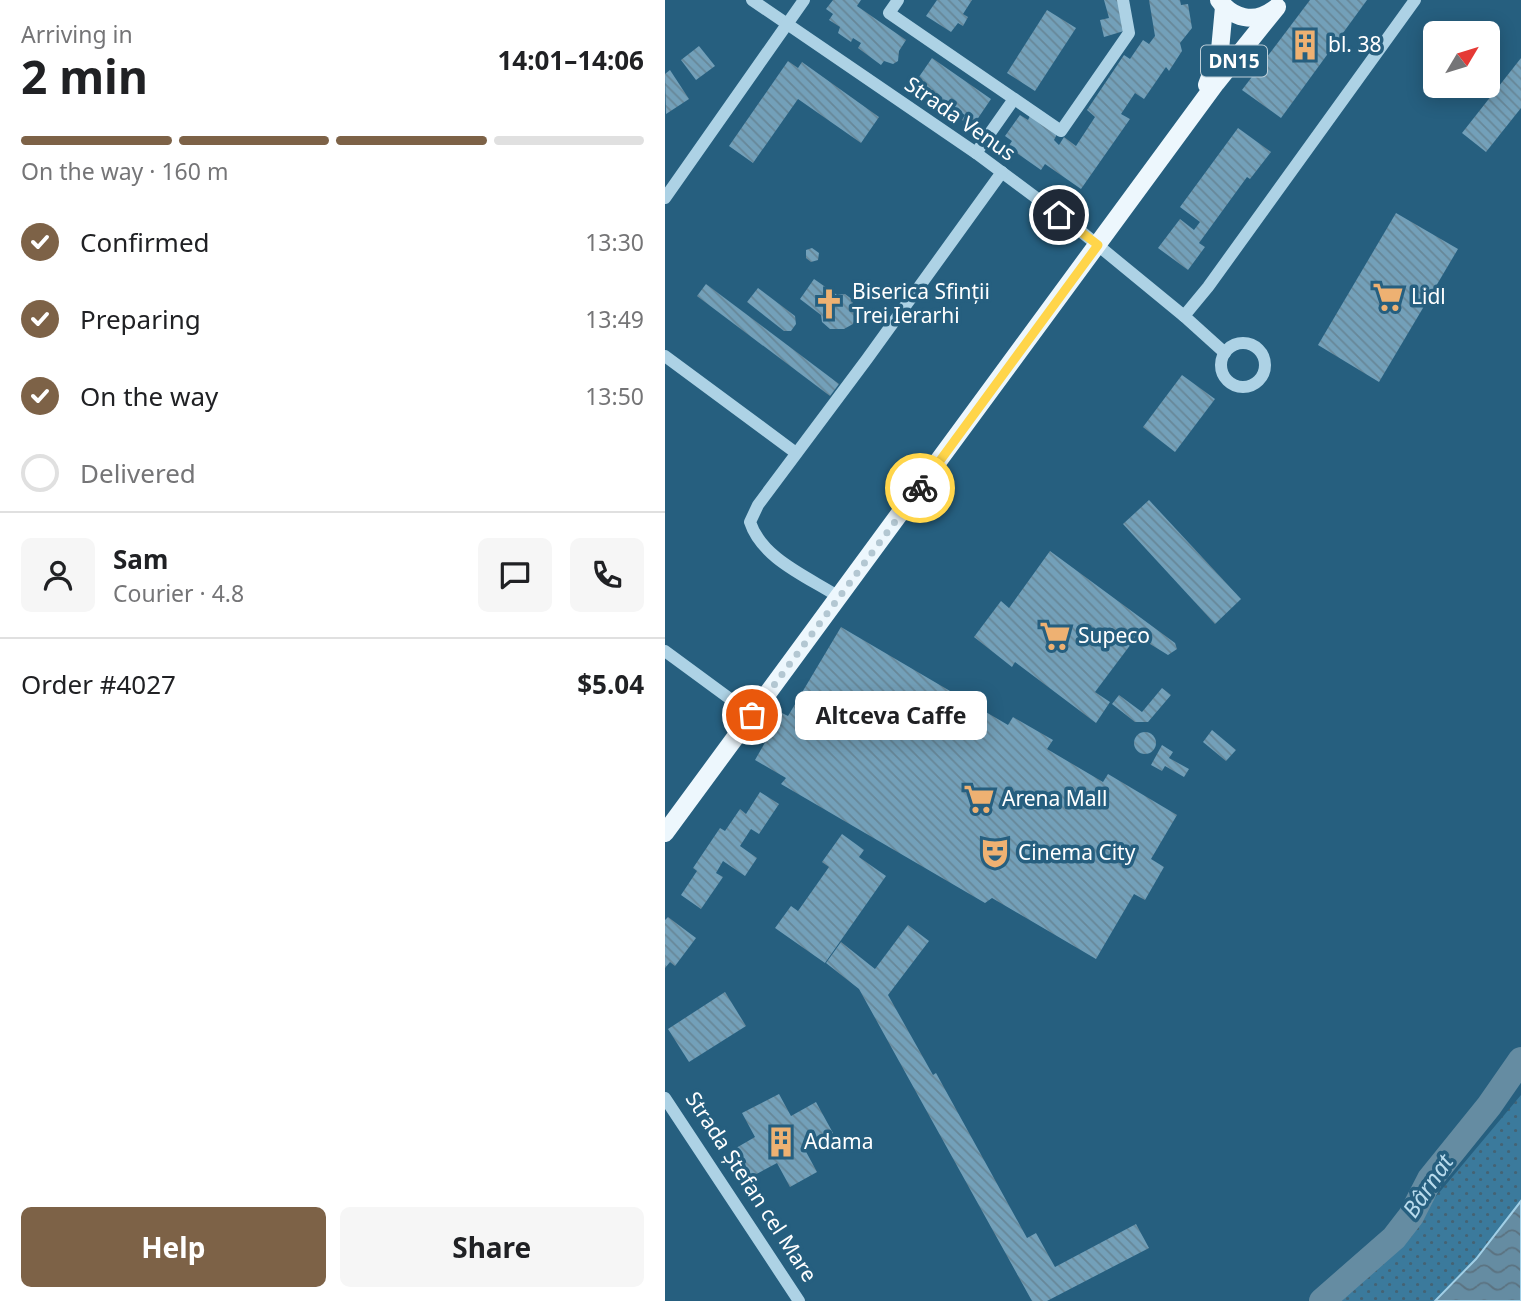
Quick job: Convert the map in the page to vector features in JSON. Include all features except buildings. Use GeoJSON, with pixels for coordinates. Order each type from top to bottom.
{"type":"FeatureCollection","features":[{"type":"Feature","properties":{"kind":"main road","name":"DN15"},"geometry":{"type":"LineString","coordinates":[[1221,4],[1245,18],[1268,14],[1280,4]]}},
{"type":"Feature","properties":{"kind":"main road","name":"DN15"},"geometry":{"type":"LineString","coordinates":[[1193,115],[1213,73],[1220,50],[1221,4]]}},
{"type":"Feature","properties":{"kind":"main road","name":"DN15"},"geometry":{"type":"LineString","coordinates":[[665,833],[1193,115],[1280,4]]}},
{"type":"Feature","properties":{"kind":"street","name":"Strada Venus"},"geometry":{"type":"LineString","coordinates":[[752,0],[1002,172],[1098,245],[1225,353]]}},
{"type":"Feature","properties":{"kind":"street"},"geometry":{"type":"LineString","coordinates":[[665,198],[804,0]]}},
{"type":"Feature","properties":{"kind":"street"},"geometry":{"type":"LineString","coordinates":[[898,0],[889,13],[1061,131],[1129,33],[1123,0]]}},
{"type":"Feature","properties":{"kind":"street"},"geometry":{"type":"LineString","coordinates":[[1184,316],[1208,287],[1415,0]]}},
{"type":"Feature","properties":{"kind":"street"},"geometry":{"type":"LineString","coordinates":[[976,153],[1014,99]]}},
{"type":"Feature","properties":{"kind":"street"},"geometry":{"type":"LineString","coordinates":[[839,597],[772,555],[754,535],[750,522],[758,505],[1002,172]]}},
{"type":"Feature","properties":{"kind":"street"},"geometry":{"type":"LineString","coordinates":[[665,356],[796,453]]}},
{"type":"Feature","properties":{"kind":"street"},"geometry":{"type":"LineString","coordinates":[[665,651],[752,715]]}},
{"type":"Feature","properties":{"kind":"street","name":"Strada Ștefan cel Mare"},"geometry":{"type":"LineString","coordinates":[[665,1098],[799,1301]]}},
{"type":"Feature","properties":{"kind":"shaded area"},"geometry":{"type":"Polygon","coordinates":[[[1521,1095],[1521,1301],[1341,1301],[1412,1225],[1521,1095]]]}},
{"type":"Feature","properties":{"kind":"water"},"geometry":{"type":"Polygon","coordinates":[[[1521,1201],[1521,1301],[1435,1301],[1476,1259],[1521,1201]]]}},
{"type":"Feature","properties":{"kind":"waterway","name":"Bârnat"},"geometry":{"type":"LineString","coordinates":[[1322,1301],[1394,1238],[1411,1216],[1430,1179],[1489,1106],[1521,1060]]}},
{"type":"Feature","properties":{"kind":"way so far"},"geometry":{"type":"LineString","coordinates":[[752,715],[920,488]]}},
{"type":"Feature","properties":{"kind":"place","name":"bl. 38"},"geometry":{"type":"Point","coordinates":[1305,45]}},
{"type":"Feature","properties":{"kind":"place","name":"Lidl"},"geometry":{"type":"Point","coordinates":[1388,297]}},
{"type":"Feature","properties":{"kind":"place","name":"Biserica Sfinții Trei Ierarhi"},"geometry":{"type":"Point","coordinates":[829,304]}},
{"type":"Feature","properties":{"kind":"place","name":"Supeco"},"geometry":{"type":"Point","coordinates":[1055,636]}},
{"type":"Feature","properties":{"kind":"place","name":"Altceva Caffe"},"geometry":{"type":"Point","coordinates":[752,715]}},
{"type":"Feature","properties":{"kind":"place","name":"Arena Mall"},"geometry":{"type":"Point","coordinates":[979,799]}},
{"type":"Feature","properties":{"kind":"place","name":"Cinema City"},"geometry":{"type":"Point","coordinates":[995,853]}},
{"type":"Feature","properties":{"kind":"place","name":"Adama"},"geometry":{"type":"Point","coordinates":[781,1142]}},
{"type":"Feature","properties":{"kind":"route"},"geometry":{"type":"LineString","coordinates":[[920,488],[1098,245],[1059,215]]}}]}
